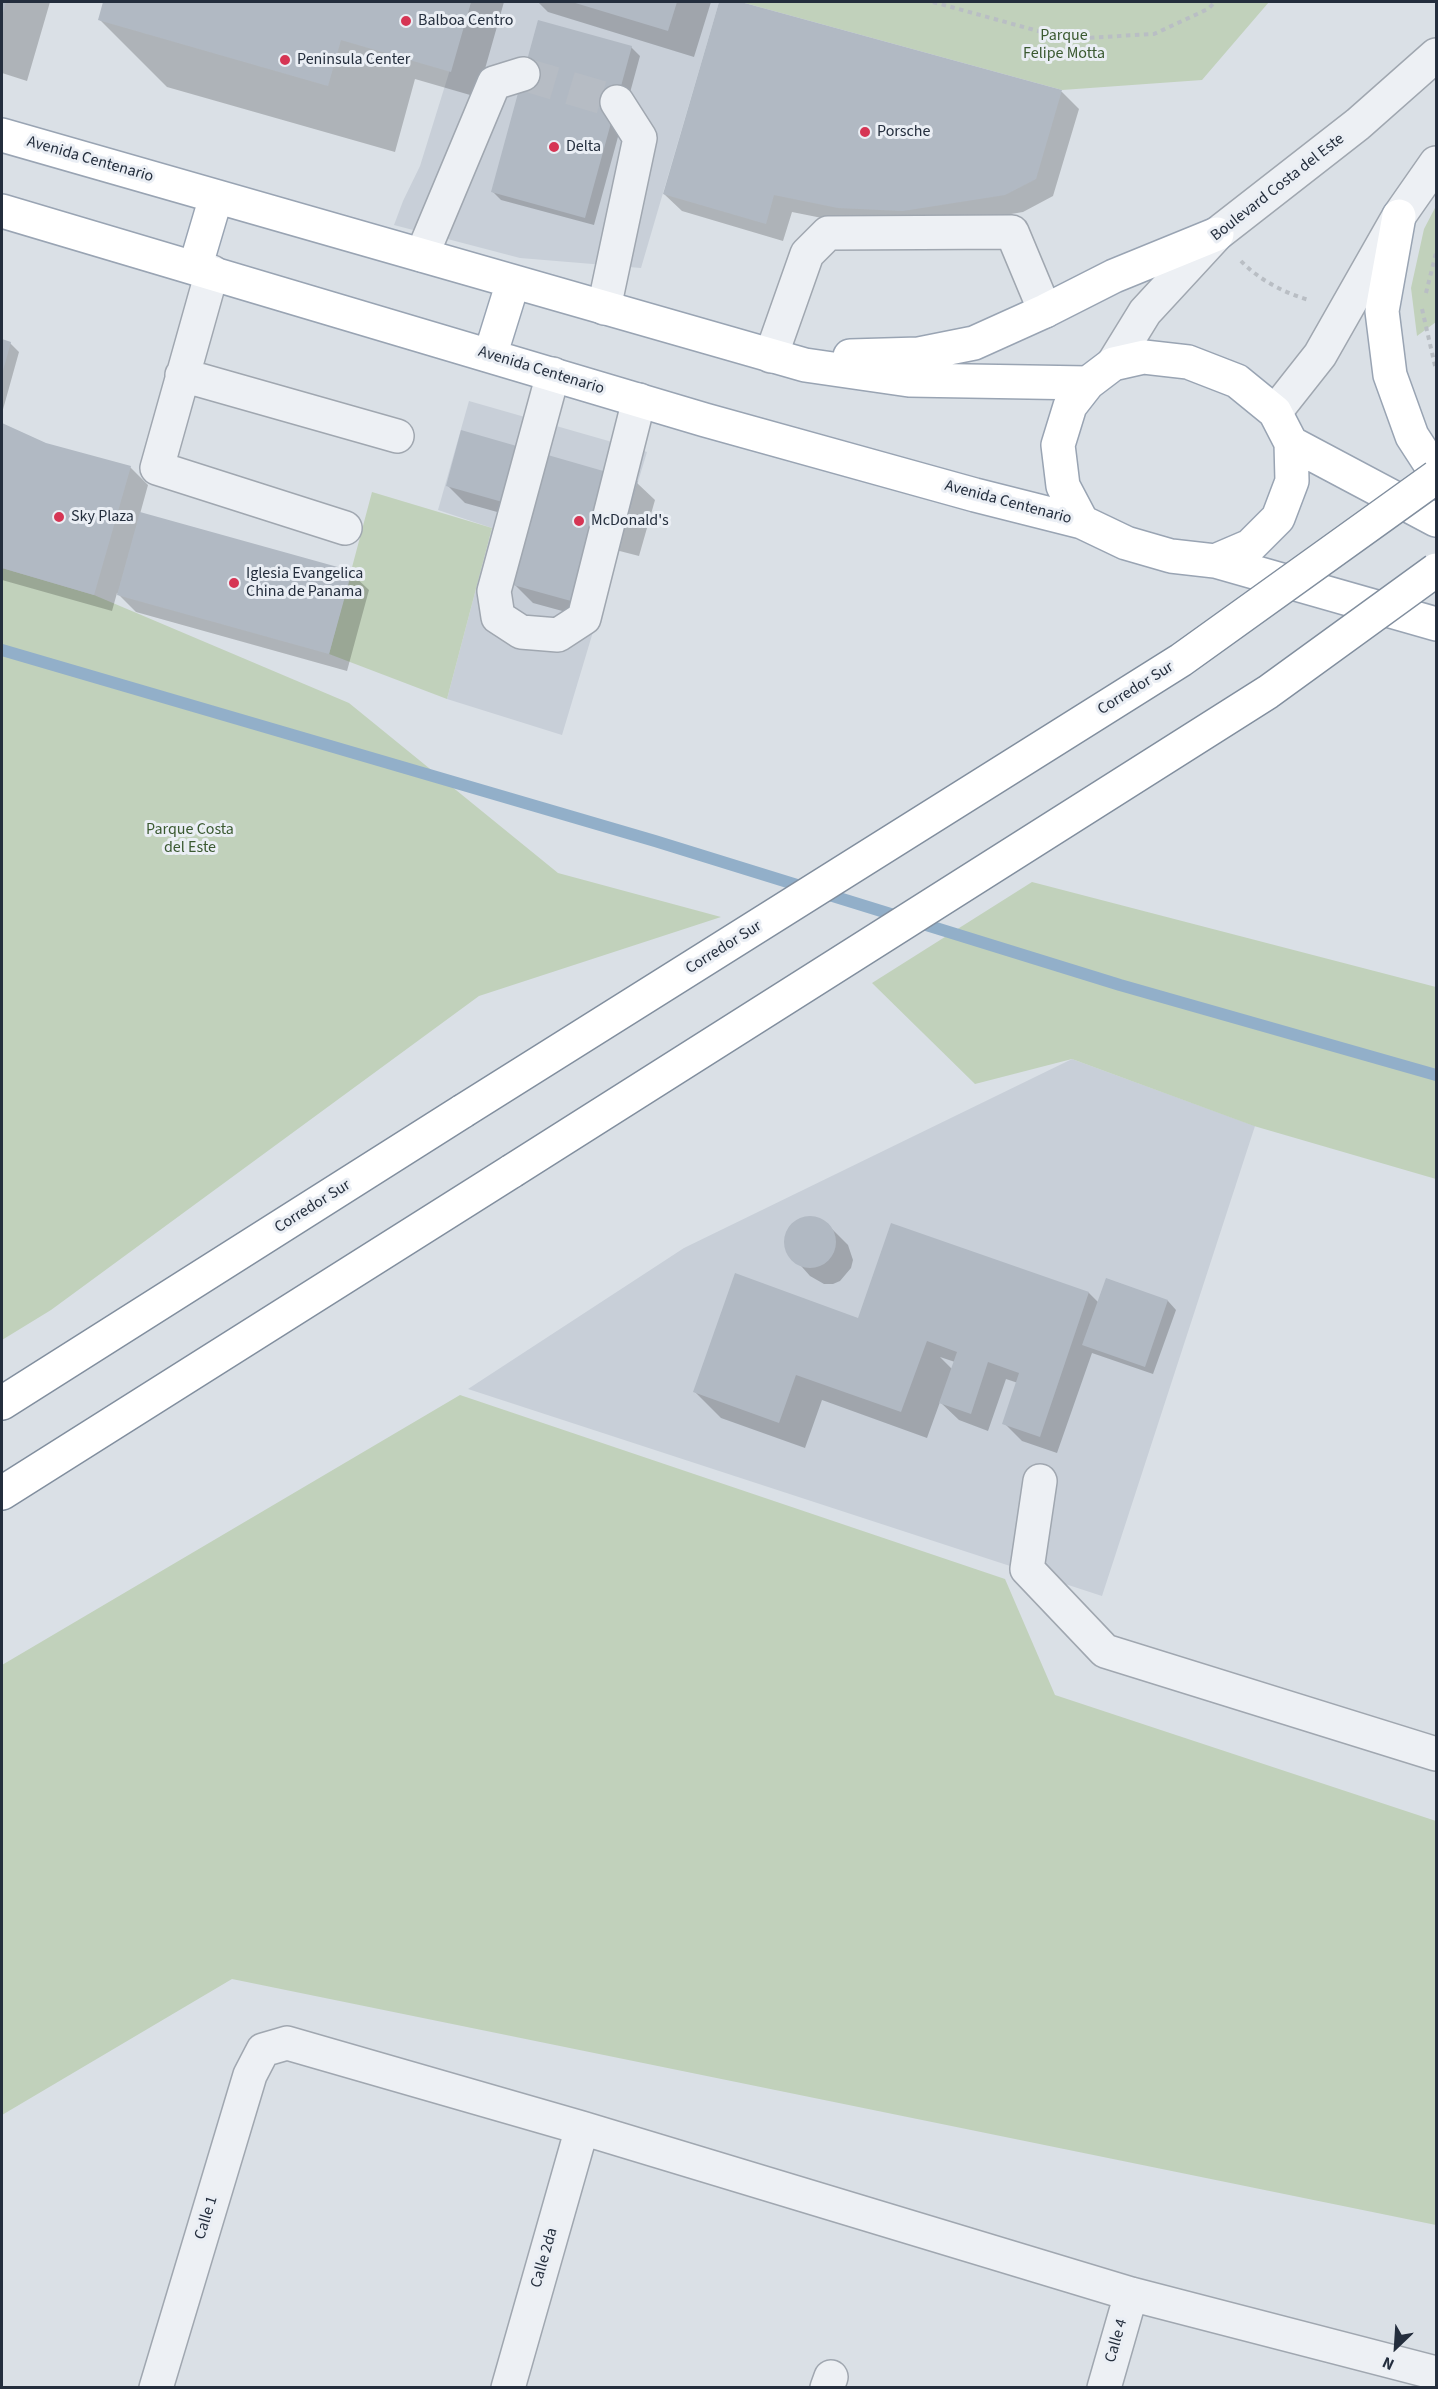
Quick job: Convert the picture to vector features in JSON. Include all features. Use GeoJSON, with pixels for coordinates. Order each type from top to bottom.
{"type":"FeatureCollection","features":[{"type":"Feature","properties":{"kind":"main road","name":"Avenida Centenario"},"geometry":{"type":"LineString","coordinates":[[2,135],[805,365],[909,380],[1101,374],[1144,357],[1188,362],[1237,381],[1275,411]]}},
{"type":"Feature","properties":{"kind":"main road"},"geometry":{"type":"LineString","coordinates":[[203,270],[216,197]]}},
{"type":"Feature","properties":{"kind":"main road","name":"Avenida Centenario"},"geometry":{"type":"LineString","coordinates":[[2,211],[639,400],[975,495],[1082,522],[1126,543],[1171,556],[1215,561]]}},
{"type":"Feature","properties":{"kind":"main road"},"geometry":{"type":"LineString","coordinates":[[1399,216],[1383,312],[1390,375],[1412,436],[1437,475]]}},
{"type":"Feature","properties":{"kind":"main road"},"geometry":{"type":"LineString","coordinates":[[805,365],[846,356],[919,354],[975,343],[1114,276],[1217,234]]}},
{"type":"Feature","properties":{"kind":"main road"},"geometry":{"type":"LineString","coordinates":[[490,356],[513,282]]}},
{"type":"Feature","properties":{"kind":"main road"},"geometry":{"type":"LineString","coordinates":[[1082,522],[1063,486],[1058,445],[1070,406],[1101,374]]}},
{"type":"Feature","properties":{"kind":"main road"},"geometry":{"type":"LineString","coordinates":[[1215,561],[1250,546],[1278,518],[1292,481],[1291,443],[1275,411]]}},
{"type":"Feature","properties":{"kind":"main road"},"geometry":{"type":"LineString","coordinates":[[1291,443],[1437,520]]}},
{"type":"Feature","properties":{"kind":"main road","name":"Corredor Sur"},"geometry":{"type":"LineString","coordinates":[[2,1403],[1181,660],[1437,475]]}},
{"type":"Feature","properties":{"kind":"main road"},"geometry":{"type":"LineString","coordinates":[[1215,561],[1437,624]]}},
{"type":"Feature","properties":{"kind":"main road"},"geometry":{"type":"LineString","coordinates":[[2,1494],[1268,692],[1437,570]]}},
{"type":"Feature","properties":{"kind":"street","name":"Boulevard Costa del Este"},"geometry":{"type":"LineString","coordinates":[[1101,374],[1145,312],[1217,234],[1358,124],[1437,55]]}},
{"type":"Feature","properties":{"kind":"street"},"geometry":{"type":"LineString","coordinates":[[422,255],[494,82],[523,74]]}},
{"type":"Feature","properties":{"kind":"street"},"geometry":{"type":"LineString","coordinates":[[604,308],[640,138],[617,102]]}},
{"type":"Feature","properties":{"kind":"street"},"geometry":{"type":"LineString","coordinates":[[1275,411],[1320,355],[1399,216],[1437,163]]}},
{"type":"Feature","properties":{"kind":"street"},"geometry":{"type":"LineString","coordinates":[[771,356],[807,254],[828,232],[1012,232],[1045,311]]}},
{"type":"Feature","properties":{"kind":"street"},"geometry":{"type":"LineString","coordinates":[[203,270],[182,375],[157,468],[345,528]]}},
{"type":"Feature","properties":{"kind":"street"},"geometry":{"type":"LineString","coordinates":[[553,374],[494,591],[498,617],[521,632],[558,635],[584,618],[639,400]]}},
{"type":"Feature","properties":{"kind":"street"},"geometry":{"type":"LineString","coordinates":[[182,375],[397,436]]}},
{"type":"Feature","properties":{"kind":"street"},"geometry":{"type":"LineString","coordinates":[[1040,1481],[1027,1569],[1105,1651],[1437,1754]]}},
{"type":"Feature","properties":{"kind":"street","name":"Calle 1"},"geometry":{"type":"LineString","coordinates":[[156,2388],[250,2075],[263,2050],[286,2043],[582,2128]]}},
{"type":"Feature","properties":{"kind":"street"},"geometry":{"type":"LineString","coordinates":[[582,2128],[1131,2294],[1424,2376]]}},
{"type":"Feature","properties":{"kind":"street","name":"Calle 2da"},"geometry":{"type":"LineString","coordinates":[[508,2388],[582,2128]]}},
{"type":"Feature","properties":{"kind":"street","name":"Calle 4"},"geometry":{"type":"LineString","coordinates":[[1104,2388],[1131,2294]]}},
{"type":"Feature","properties":{"kind":"path"},"geometry":{"type":"LineString","coordinates":[[933,2],[1067,39],[1155,34],[1208,9],[1215,2]]}},
{"type":"Feature","properties":{"kind":"path"},"geometry":{"type":"LineString","coordinates":[[1425,296],[1437,253]]}},
{"type":"Feature","properties":{"kind":"path"},"geometry":{"type":"LineString","coordinates":[[1422,307],[1437,370]]}},
{"type":"Feature","properties":{"kind":"shaded area"},"geometry":{"type":"Polygon","coordinates":[[[471,2],[719,2],[641,268],[520,258],[394,225],[420,166],[471,2]]]}},
{"type":"Feature","properties":{"kind":"shaded area"},"geometry":{"type":"Polygon","coordinates":[[[469,401],[647,452],[562,735],[447,699],[492,528],[438,510],[469,401]]]}},
{"type":"Feature","properties":{"kind":"shaded area"},"geometry":{"type":"Polygon","coordinates":[[[1072,1059],[1255,1126],[1102,1596],[468,1389],[684,1248],[1072,1059]]]}},
{"type":"Feature","properties":{"kind":"green space","name":"Parque Felipe Motta"},"geometry":{"type":"Polygon","coordinates":[[[741,2],[1269,2],[1202,80],[1062,90],[741,2]]]}},
{"type":"Feature","properties":{"kind":"green space"},"geometry":{"type":"Polygon","coordinates":[[[1436,206],[1436,322],[1417,336],[1411,288],[1424,229],[1436,206]]]}},
{"type":"Feature","properties":{"kind":"green space"},"geometry":{"type":"Polygon","coordinates":[[[372,492],[492,528],[447,699],[329,654],[372,492]]]}},
{"type":"Feature","properties":{"kind":"green space","name":"Parque Costa del Este"},"geometry":{"type":"Polygon","coordinates":[[[2,568],[94,595],[349,703],[558,873],[721,917],[479,996],[51,1310],[2,1340],[2,568]]]}},
{"type":"Feature","properties":{"kind":"green space"},"geometry":{"type":"Polygon","coordinates":[[[1032,882],[1436,987],[1436,1179],[1254,1126],[1072,1059],[975,1084],[872,983],[1032,882]]]}},
{"type":"Feature","properties":{"kind":"green space"},"geometry":{"type":"Polygon","coordinates":[[[460,1395],[1005,1579],[1055,1695],[1436,1821],[1436,2225],[232,1979],[2,2115],[2,1665],[460,1395]]]}},
{"type":"Feature","properties":{"kind":"building"},"geometry":{"type":"Polygon","coordinates":[[[2,2],[6,2],[2,16],[2,2]]]}},
{"type":"Feature","properties":{"kind":"building","name":"Peninsula Center"},"geometry":{"type":"Polygon","coordinates":[[[103,2],[471,2],[451,72],[341,40],[328,86],[98,20],[103,2]]]}},
{"type":"Feature","properties":{"kind":"building"},"geometry":{"type":"Polygon","coordinates":[[[572,2],[677,2],[668,31],[572,2]]]}},
{"type":"Feature","properties":{"kind":"building","name":"Porsche"},"geometry":{"type":"Polygon","coordinates":[[[719,2],[741,2],[1062,90],[1036,179],[1005,195],[903,211],[838,208],[774,195],[766,224],[663,194],[719,2]]]}},
{"type":"Feature","properties":{"kind":"building","name":"Delta"},"geometry":{"type":"Polygon","coordinates":[[[538,20],[632,46],[585,218],[491,192],[538,20]]]}},
{"type":"Feature","properties":{"kind":"building"},"geometry":{"type":"Polygon","coordinates":[[[2,339],[11,342],[2,374],[2,339]]]}},
{"type":"Feature","properties":{"kind":"building","name":"Sky Plaza"},"geometry":{"type":"Polygon","coordinates":[[[2,423],[46,443],[131,466],[94,595],[2,568],[2,423]]]}},
{"type":"Feature","properties":{"kind":"building","name":"McDonald's"},"geometry":{"type":"Polygon","coordinates":[[[461,430],[638,481],[621,539],[591,531],[571,601],[513,585],[534,511],[446,486],[461,430]]]}},
{"type":"Feature","properties":{"kind":"building","name":"Iglesia Evangelica China de Panama"},"geometry":{"type":"Polygon","coordinates":[[[140,512],[352,571],[329,654],[117,595],[140,512]]]}},
{"type":"Feature","properties":{"kind":"building"},"geometry":{"type":"Polygon","coordinates":[[[810,1216],[820,1218],[828,1224],[834,1232],[836,1242],[834,1252],[828,1260],[820,1266],[810,1268],[800,1266],[792,1260],[786,1252],[784,1242],[786,1232],[792,1224],[800,1218],[810,1216]]]}},
{"type":"Feature","properties":{"kind":"building"},"geometry":{"type":"Polygon","coordinates":[[[891,1223],[1089,1292],[1040,1437],[1002,1424],[1019,1373],[988,1362],[971,1414],[939,1403],[957,1352],[927,1341],[901,1412],[796,1375],[779,1423],[693,1392],[735,1273],[858,1318],[891,1223]]]}},
{"type":"Feature","properties":{"kind":"building"},"geometry":{"type":"Polygon","coordinates":[[[1106,1278],[1168,1300],[1145,1367],[1082,1345],[1106,1278]]]}},
{"type":"Feature","properties":{"kind":"waterway"},"geometry":{"type":"LineString","coordinates":[[2,650],[655,841],[1120,985],[1436,1075]]}},
{"type":"Feature","properties":{"kind":"tunnel"},"geometry":{"type":"LineString","coordinates":[[523,74],[617,102]]}},
{"type":"Feature","properties":{"kind":"place","name":"Balboa Centro"},"geometry":{"type":"Point","coordinates":[406,21]}},
{"type":"Feature","properties":{"kind":"place","name":"Peninsula Center"},"geometry":{"type":"Point","coordinates":[285,60]}},
{"type":"Feature","properties":{"kind":"place","name":"Porsche"},"geometry":{"type":"Point","coordinates":[865,132]}},
{"type":"Feature","properties":{"kind":"place","name":"Delta"},"geometry":{"type":"Point","coordinates":[554,147]}},
{"type":"Feature","properties":{"kind":"place","name":"Sky Plaza"},"geometry":{"type":"Point","coordinates":[59,517]}},
{"type":"Feature","properties":{"kind":"place","name":"McDonald's"},"geometry":{"type":"Point","coordinates":[579,521]}},
{"type":"Feature","properties":{"kind":"place","name":"Iglesia Evangelica China de Panama"},"geometry":{"type":"Point","coordinates":[234,583]}}]}
